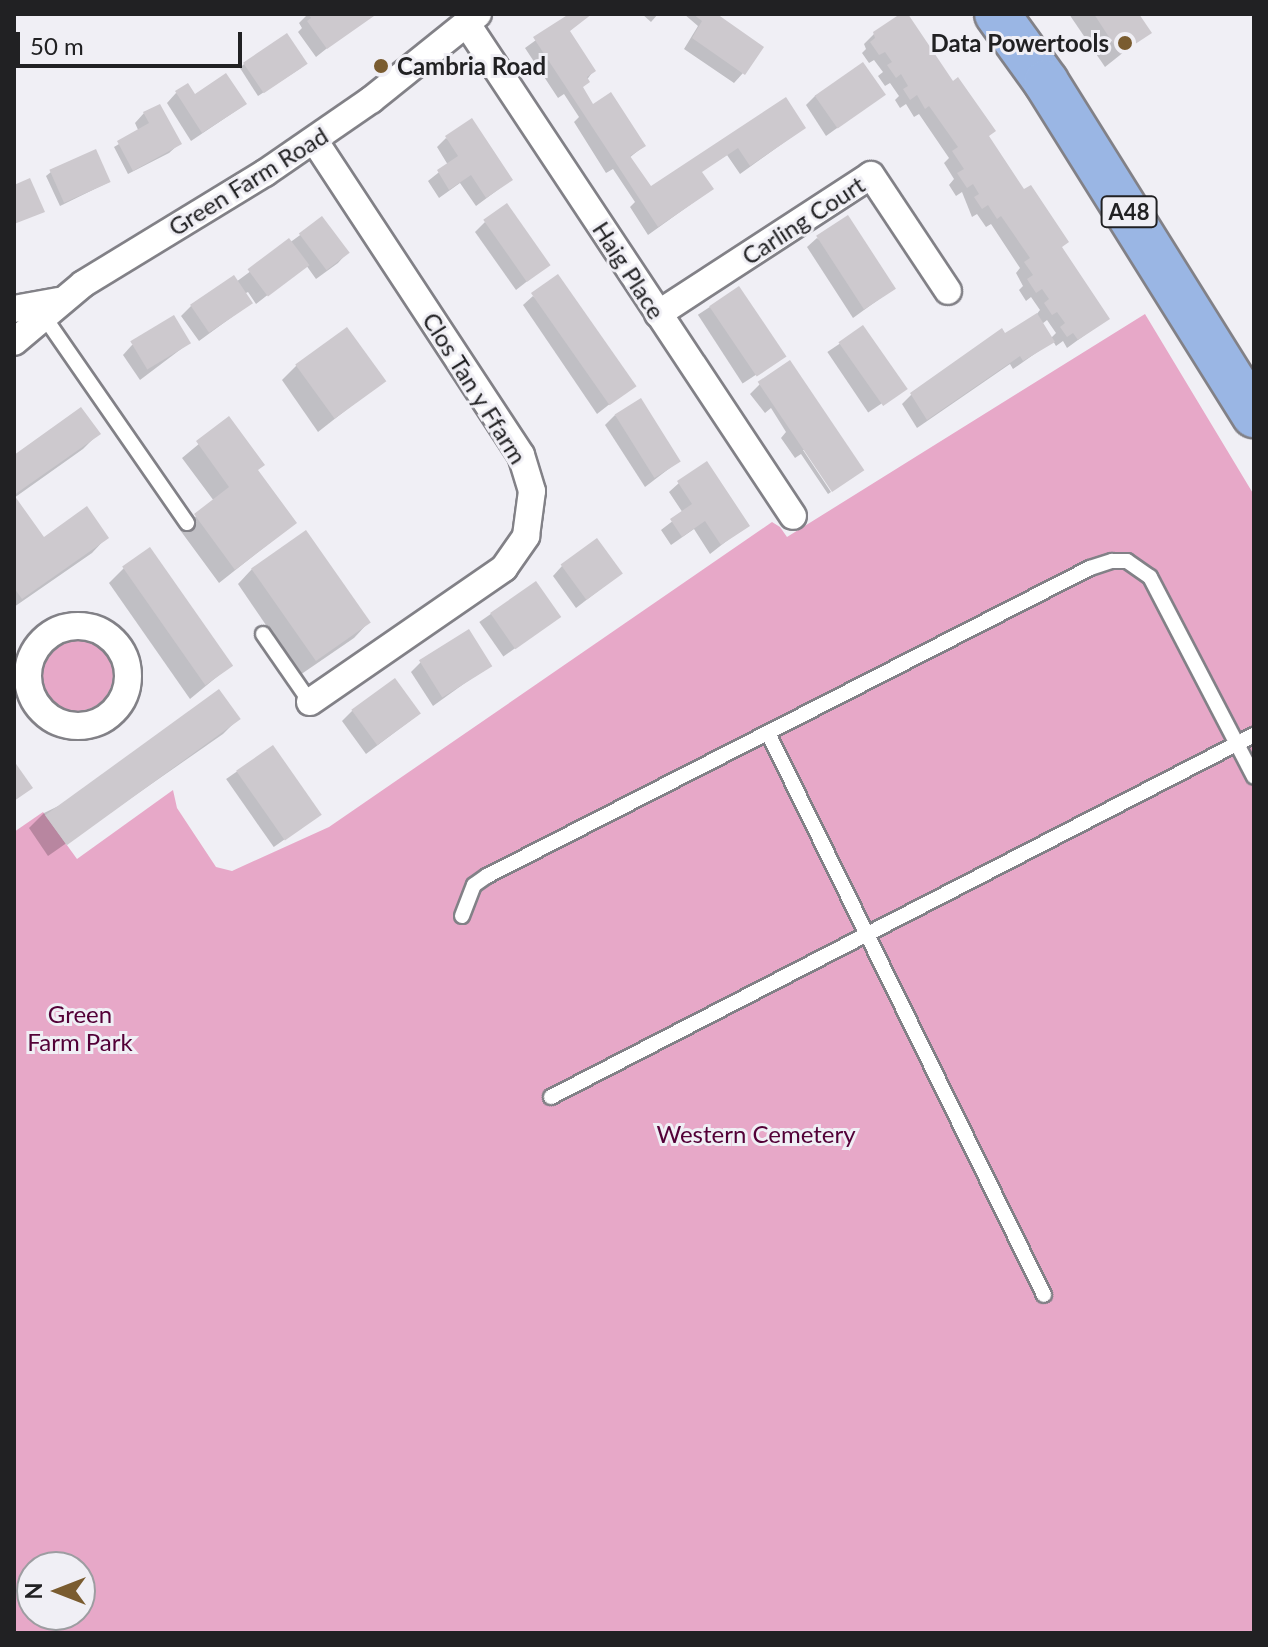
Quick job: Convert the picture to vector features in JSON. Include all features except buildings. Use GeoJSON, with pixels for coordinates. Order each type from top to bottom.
{"type":"FeatureCollection","features":[{"type":"Feature","properties":{"kind":"highway","name":"A48"},"geometry":{"type":"LineString","coordinates":[[997,14],[1062,107],[1254,415]]}},
{"type":"Feature","properties":{"kind":"street","name":"Green Farm Road"},"geometry":{"type":"LineString","coordinates":[[14,342],[52,308],[314,140],[472,19]]}},
{"type":"Feature","properties":{"kind":"street","name":"Haig Place"},"geometry":{"type":"LineString","coordinates":[[472,19],[658,314],[793,516]]}},
{"type":"Feature","properties":{"kind":"street","name":"Clos Tan y Ffarm"},"geometry":{"type":"LineString","coordinates":[[310,702],[504,568],[526,536],[532,491],[521,455],[314,140]]}},
{"type":"Feature","properties":{"kind":"street","name":"Carling Court"},"geometry":{"type":"LineString","coordinates":[[658,314],[871,175],[948,291]]}},
{"type":"Feature","properties":{"kind":"street"},"geometry":{"type":"LineString","coordinates":[[14,309],[52,308]]}},
{"type":"Feature","properties":{"kind":"lane"},"geometry":{"type":"LineString","coordinates":[[52,308],[187,523]]}},
{"type":"Feature","properties":{"kind":"lane"},"geometry":{"type":"LineString","coordinates":[[462,916],[468,895],[487,876],[1090,568],[1127,561],[1150,577],[1254,777]]}},
{"type":"Feature","properties":{"kind":"lane"},"geometry":{"type":"LineString","coordinates":[[263,634],[310,702]]}},
{"type":"Feature","properties":{"kind":"lane"},"geometry":{"type":"LineString","coordinates":[[768,733],[1044,1295]]}},
{"type":"Feature","properties":{"kind":"lane"},"geometry":{"type":"LineString","coordinates":[[551,1097],[1254,735]]}},
{"type":"Feature","properties":{"kind":"green space","name":"Western Cemetery"},"geometry":{"type":"Polygon","coordinates":[[[1145,314],[1254,495],[1254,1633],[14,1633],[14,832],[43,812],[77,859],[173,790],[177,808],[216,867],[232,871],[329,827],[772,522],[787,537],[1145,314]]]}},
{"type":"Feature","properties":{"kind":"green space"},"geometry":{"type":"Polygon","coordinates":[[[84,639],[103,649],[111,661],[111,689],[103,701],[91,709],[70,711],[51,701],[43,689],[41,668],[51,649],[63,641],[84,639]]]}},
{"type":"Feature","properties":{"kind":"place","name":"Data Powertools"},"geometry":{"type":"Point","coordinates":[1125,43]}},
{"type":"Feature","properties":{"kind":"place","name":"Cambria Road"},"geometry":{"type":"Point","coordinates":[381,66]}},
{"type":"Feature","properties":{"kind":"park label","name":"Green Farm Park"},"geometry":{"type":"Point","coordinates":[80,1028]}}]}
